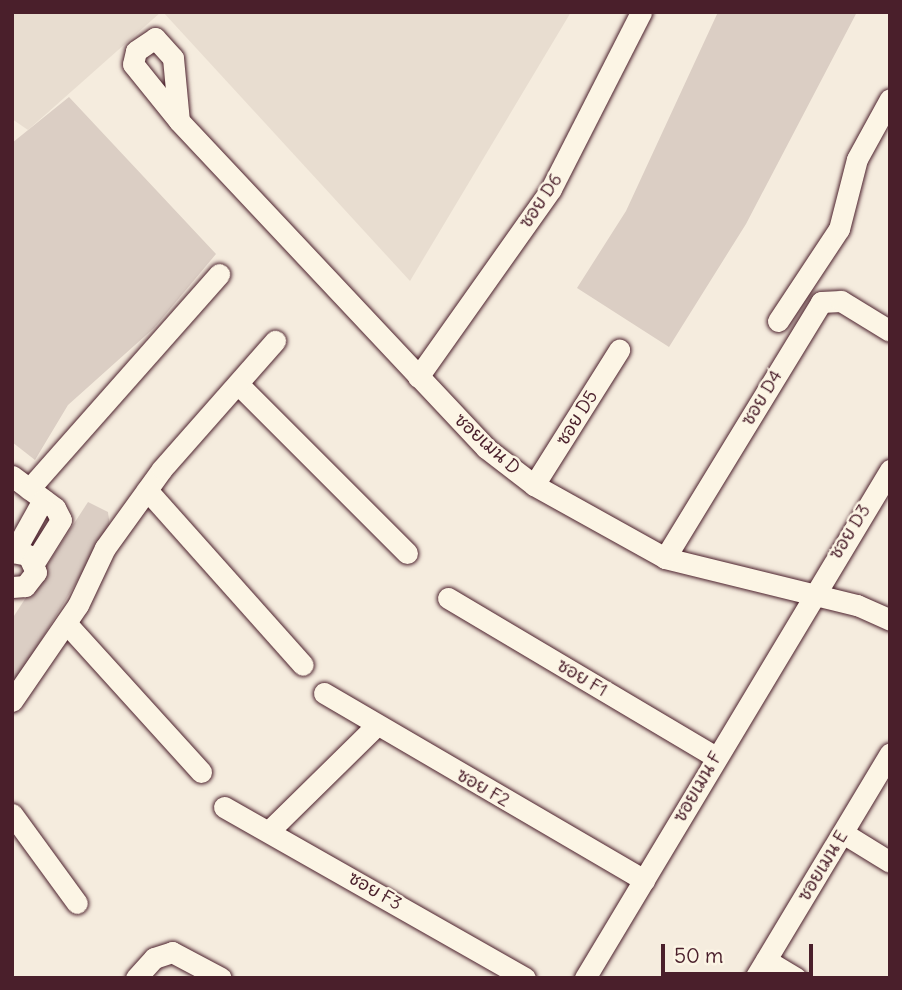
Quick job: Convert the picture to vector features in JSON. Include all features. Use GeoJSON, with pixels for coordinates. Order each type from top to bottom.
{"type":"FeatureCollection","features":[{"type":"Feature","properties":{"kind":"street","name":"ซอย D6"},"geometry":{"type":"LineString","coordinates":[[418,377],[551,188],[641,12]]}},
{"type":"Feature","properties":{"kind":"street"},"geometry":{"type":"LineString","coordinates":[[778,321],[839,229],[856,159],[884,120],[890,99]]}},
{"type":"Feature","properties":{"kind":"street","name":"ซอยเมน D"},"geometry":{"type":"LineString","coordinates":[[179,121],[486,448],[534,485],[665,558],[810,595],[890,620]]}},
{"type":"Feature","properties":{"kind":"street"},"geometry":{"type":"LineString","coordinates":[[34,563],[13,552],[28,488],[219,274]]}},
{"type":"Feature","properties":{"kind":"street","name":"ซอย D4"},"geometry":{"type":"LineString","coordinates":[[665,558],[821,302],[842,301],[888,330]]}},
{"type":"Feature","properties":{"kind":"street"},"geometry":{"type":"LineString","coordinates":[[12,701],[66,623],[104,548],[147,489],[275,341]]}},
{"type":"Feature","properties":{"kind":"street","name":"ซอย D5"},"geometry":{"type":"LineString","coordinates":[[534,485],[619,350]]}},
{"type":"Feature","properties":{"kind":"street"},"geometry":{"type":"LineString","coordinates":[[238,384],[407,553]]}},
{"type":"Feature","properties":{"kind":"street","name":"ซอย D3"},"geometry":{"type":"LineString","coordinates":[[810,595],[890,470]]}},
{"type":"Feature","properties":{"kind":"street"},"geometry":{"type":"LineString","coordinates":[[15,591],[34,578],[34,563],[61,520],[28,488]]}},
{"type":"Feature","properties":{"kind":"street"},"geometry":{"type":"LineString","coordinates":[[147,489],[303,665]]}},
{"type":"Feature","properties":{"kind":"street","name":"ซอยเมน F"},"geometry":{"type":"LineString","coordinates":[[585,978],[810,595]]}},
{"type":"Feature","properties":{"kind":"street","name":"ซอย F1"},"geometry":{"type":"LineString","coordinates":[[448,598],[716,757]]}},
{"type":"Feature","properties":{"kind":"street"},"geometry":{"type":"LineString","coordinates":[[66,623],[201,772]]}},
{"type":"Feature","properties":{"kind":"street","name":"ซอย F2"},"geometry":{"type":"LineString","coordinates":[[324,693],[376,726],[644,880]]}},
{"type":"Feature","properties":{"kind":"street"},"geometry":{"type":"LineString","coordinates":[[270,830],[376,726]]}},
{"type":"Feature","properties":{"kind":"street","name":"ซอยเมน E"},"geometry":{"type":"LineString","coordinates":[[761,969],[890,753]]}},
{"type":"Feature","properties":{"kind":"street","name":"ซอย F3"},"geometry":{"type":"LineString","coordinates":[[224,807],[270,830],[525,978]]}},
{"type":"Feature","properties":{"kind":"street"},"geometry":{"type":"LineString","coordinates":[[12,814],[77,903]]}},
{"type":"Feature","properties":{"kind":"street"},"geometry":{"type":"LineString","coordinates":[[843,833],[890,862]]}},
{"type":"Feature","properties":{"kind":"street"},"geometry":{"type":"LineString","coordinates":[[136,978],[154,958],[172,952],[222,978]]}},
{"type":"Feature","properties":{"kind":"street"},"geometry":{"type":"LineString","coordinates":[[761,969],[796,978]]}},
{"type":"Feature","properties":{"kind":"shaded area"},"geometry":{"type":"Polygon","coordinates":[[[12,12],[161,12],[28,130],[12,119],[12,12]]]}},
{"type":"Feature","properties":{"kind":"shaded area"},"geometry":{"type":"Polygon","coordinates":[[[163,12],[571,12],[410,281],[163,12]]]}},
{"type":"Feature","properties":{"kind":"shaded area"},"geometry":{"type":"Polygon","coordinates":[[[718,12],[857,12],[746,224],[669,347],[577,288],[626,211],[718,12]]]}},
{"type":"Feature","properties":{"kind":"shaded area"},"geometry":{"type":"Polygon","coordinates":[[[69,97],[216,254],[154,328],[68,405],[35,460],[12,442],[12,143],[69,97]]]}},
{"type":"Feature","properties":{"kind":"shaded area"},"geometry":{"type":"Polygon","coordinates":[[[88,502],[108,512],[110,527],[12,688],[12,619],[88,502]]]}}]}
